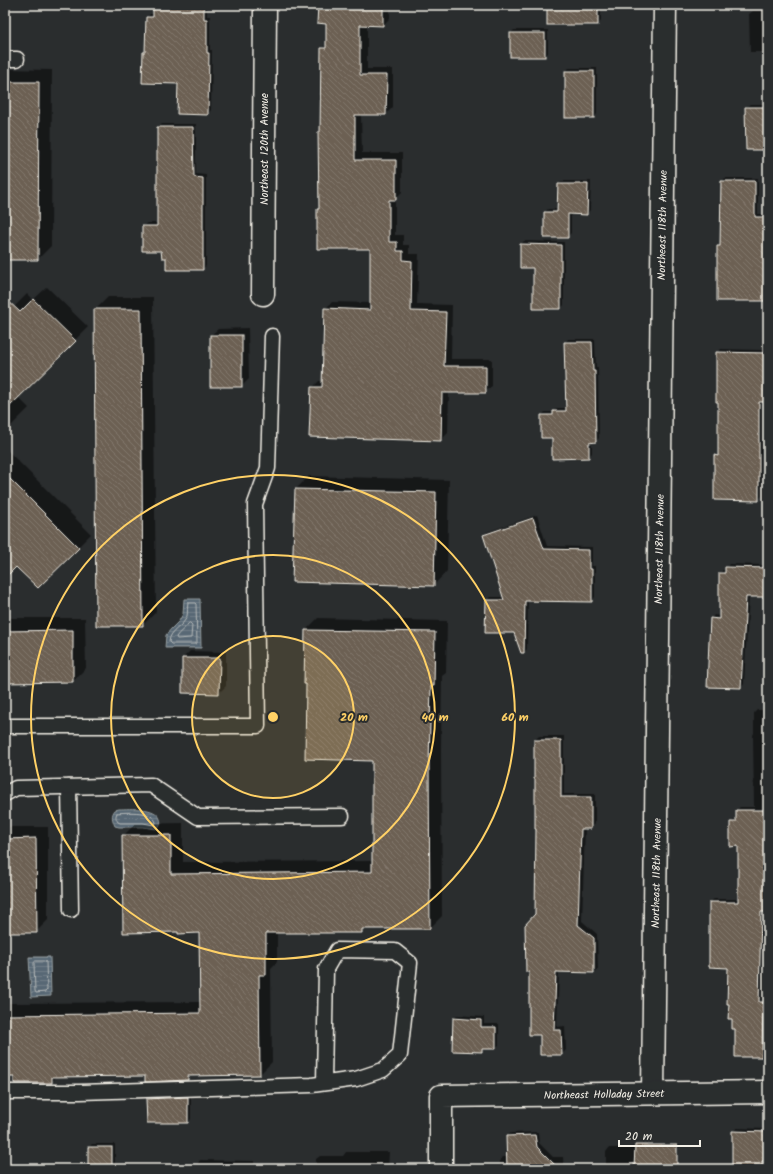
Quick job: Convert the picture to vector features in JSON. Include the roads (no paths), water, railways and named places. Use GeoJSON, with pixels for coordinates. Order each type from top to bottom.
{"type":"FeatureCollection","features":[{"type":"Feature","properties":{"kind":"street","name":"Northeast 120th Avenue"},"geometry":{"type":"LineString","coordinates":[[263,294],[265,5]]}},
{"type":"Feature","properties":{"kind":"street","name":"Northeast 118th Avenue"},"geometry":{"type":"LineString","coordinates":[[653,1093],[665,5]]}},
{"type":"Feature","properties":{"kind":"street","name":"Northeast Holladay Street"},"geometry":{"type":"LineString","coordinates":[[441,1169],[441,1096],[768,1092]]}},
{"type":"Feature","properties":{"kind":"lane"},"geometry":{"type":"LineString","coordinates":[[5,726],[258,726],[255,504],[268,468],[272,336]]}},
{"type":"Feature","properties":{"kind":"lane"},"geometry":{"type":"LineString","coordinates":[[5,794],[16,788],[151,785],[198,817],[342,816]]}},
{"type":"Feature","properties":{"kind":"lane"},"geometry":{"type":"LineString","coordinates":[[69,787],[71,910]]}},
{"type":"Feature","properties":{"kind":"lane"},"geometry":{"type":"LineString","coordinates":[[5,1092],[87,1092],[304,1086],[324,1083],[356,1078],[382,1070],[400,1055],[410,963],[396,951],[337,950],[326,968],[324,1083]]}},
{"type":"Feature","properties":{"kind":"water"},"geometry":{"type":"Polygon","coordinates":[[[184,599],[200,599],[201,648],[165,648],[166,635],[179,621],[183,614],[184,599]]]}},
{"type":"Feature","properties":{"kind":"water"},"geometry":{"type":"Polygon","coordinates":[[[142,809],[153,812],[158,815],[161,820],[159,826],[156,829],[115,826],[112,815],[115,810],[142,809]]]}},
{"type":"Feature","properties":{"kind":"water"},"geometry":{"type":"Polygon","coordinates":[[[29,957],[50,957],[51,996],[31,997],[29,957]]]}}]}
